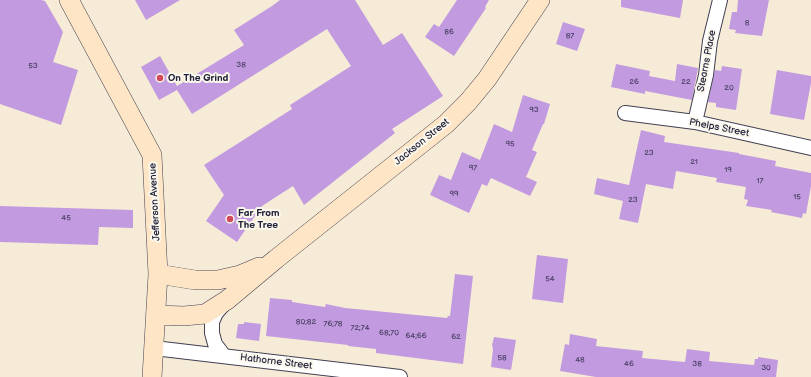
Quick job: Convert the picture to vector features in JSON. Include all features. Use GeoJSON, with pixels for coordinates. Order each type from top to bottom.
{"type":"FeatureCollection","features":[{"type":"Feature","properties":{"kind":"main road","name":"Jefferson Avenue"},"geometry":{"type":"LineString","coordinates":[[69,0],[152,155],[158,274],[152,377]]}},
{"type":"Feature","properties":{"kind":"main road","name":"Jackson Street"},"geometry":{"type":"LineString","coordinates":[[156,315],[184,316],[205,314],[227,300],[451,119],[468,102],[487,79],[540,0]]}},
{"type":"Feature","properties":{"kind":"main road","name":"Jackson Street"},"geometry":{"type":"LineString","coordinates":[[158,274],[195,280],[218,280],[240,275],[276,259]]}},
{"type":"Feature","properties":{"kind":"street","name":"Stearns Place"},"geometry":{"type":"LineString","coordinates":[[695,122],[706,74],[710,41],[720,0]]}},
{"type":"Feature","properties":{"kind":"street","name":"Phelps Street"},"geometry":{"type":"LineString","coordinates":[[625,113],[695,122],[811,148]]}},
{"type":"Feature","properties":{"kind":"street"},"geometry":{"type":"LineString","coordinates":[[224,356],[215,344],[212,333],[212,322],[216,313],[227,300]]}},
{"type":"Feature","properties":{"kind":"street","name":"Hathorne Street"},"geometry":{"type":"LineString","coordinates":[[154,348],[400,377]]}},
{"type":"Feature","properties":{"kind":"building"},"geometry":{"type":"Polygon","coordinates":[[[0,0],[45,1],[63,32],[53,62],[78,70],[61,125],[0,104],[0,0]]]}},
{"type":"Feature","properties":{"kind":"building"},"geometry":{"type":"Polygon","coordinates":[[[135,0],[180,0],[146,20],[135,0]]]}},
{"type":"Feature","properties":{"kind":"building"},"geometry":{"type":"Polygon","coordinates":[[[280,0],[355,0],[383,45],[402,33],[443,96],[392,129],[395,133],[304,205],[293,186],[262,206],[237,242],[206,221],[224,195],[204,165],[292,109],[290,105],[351,66],[327,29],[192,114],[177,90],[159,100],[141,67],[160,56],[177,86],[244,45],[234,30],[280,0]]]}},
{"type":"Feature","properties":{"kind":"building"},"geometry":{"type":"Polygon","coordinates":[[[457,0],[489,0],[485,7],[486,8],[454,56],[425,37],[434,24],[439,27],[457,0]]]}},
{"type":"Feature","properties":{"kind":"building"},"geometry":{"type":"Polygon","coordinates":[[[621,0],[683,0],[680,18],[621,7],[621,0]]]}},
{"type":"Feature","properties":{"kind":"building"},"geometry":{"type":"Polygon","coordinates":[[[738,0],[769,0],[762,36],[735,33],[736,30],[729,29],[732,12],[737,12],[738,0]]]}},
{"type":"Feature","properties":{"kind":"building"},"geometry":{"type":"Polygon","coordinates":[[[563,22],[585,29],[577,51],[556,44],[563,22]]]}},
{"type":"Feature","properties":{"kind":"building"},"geometry":{"type":"Polygon","coordinates":[[[616,64],[650,71],[649,76],[675,81],[677,64],[698,68],[692,100],[645,91],[645,94],[611,87],[616,64]]]}},
{"type":"Feature","properties":{"kind":"building"},"geometry":{"type":"Polygon","coordinates":[[[722,66],[742,69],[736,110],[716,107],[716,103],[708,102],[715,70],[721,71],[722,66]]]}},
{"type":"Feature","properties":{"kind":"building"},"geometry":{"type":"Polygon","coordinates":[[[777,70],[811,76],[804,120],[770,114],[777,70]]]}},
{"type":"Feature","properties":{"kind":"building"},"geometry":{"type":"Polygon","coordinates":[[[523,95],[550,104],[544,124],[532,150],[537,152],[526,177],[537,182],[530,196],[491,178],[487,186],[482,184],[469,213],[430,195],[439,175],[451,180],[462,152],[480,160],[494,124],[512,132],[523,95]]]}},
{"type":"Feature","properties":{"kind":"building"},"geometry":{"type":"Polygon","coordinates":[[[641,130],[665,136],[664,142],[739,153],[776,161],[775,166],[811,173],[811,186],[806,214],[803,213],[802,218],[771,212],[772,210],[746,206],[748,200],[744,199],[746,187],[716,182],[717,178],[676,171],[673,189],[646,184],[638,223],[619,219],[623,201],[594,194],[597,178],[629,185],[641,130]]]}},
{"type":"Feature","properties":{"kind":"building"},"geometry":{"type":"Polygon","coordinates":[[[0,206],[133,210],[133,228],[99,227],[98,245],[0,242],[0,206]]]}},
{"type":"Feature","properties":{"kind":"building"},"geometry":{"type":"Polygon","coordinates":[[[537,255],[568,259],[563,303],[532,299],[537,255]]]}},
{"type":"Feature","properties":{"kind":"building"},"geometry":{"type":"Polygon","coordinates":[[[455,274],[473,276],[463,364],[376,353],[376,349],[348,345],[266,336],[270,298],[292,300],[292,302],[325,307],[326,304],[345,308],[447,318],[450,316],[455,274]]]}},
{"type":"Feature","properties":{"kind":"building"},"geometry":{"type":"Polygon","coordinates":[[[244,322],[261,324],[259,341],[236,338],[238,324],[244,324],[244,322]]]}},
{"type":"Feature","properties":{"kind":"building"},"geometry":{"type":"Polygon","coordinates":[[[570,334],[597,339],[596,346],[643,351],[642,358],[685,362],[687,349],[710,352],[709,361],[754,365],[755,359],[758,359],[758,357],[778,360],[776,377],[596,377],[560,371],[565,344],[569,345],[570,334]]]}},
{"type":"Feature","properties":{"kind":"building"},"geometry":{"type":"Polygon","coordinates":[[[494,337],[516,340],[511,370],[491,367],[494,337]]]}},
{"type":"Feature","properties":{"kind":"place","name":"On The Grind"},"geometry":{"type":"Point","coordinates":[160,78]}},
{"type":"Feature","properties":{"kind":"place","name":"Far From The Tree"},"geometry":{"type":"Point","coordinates":[230,219]}}]}
